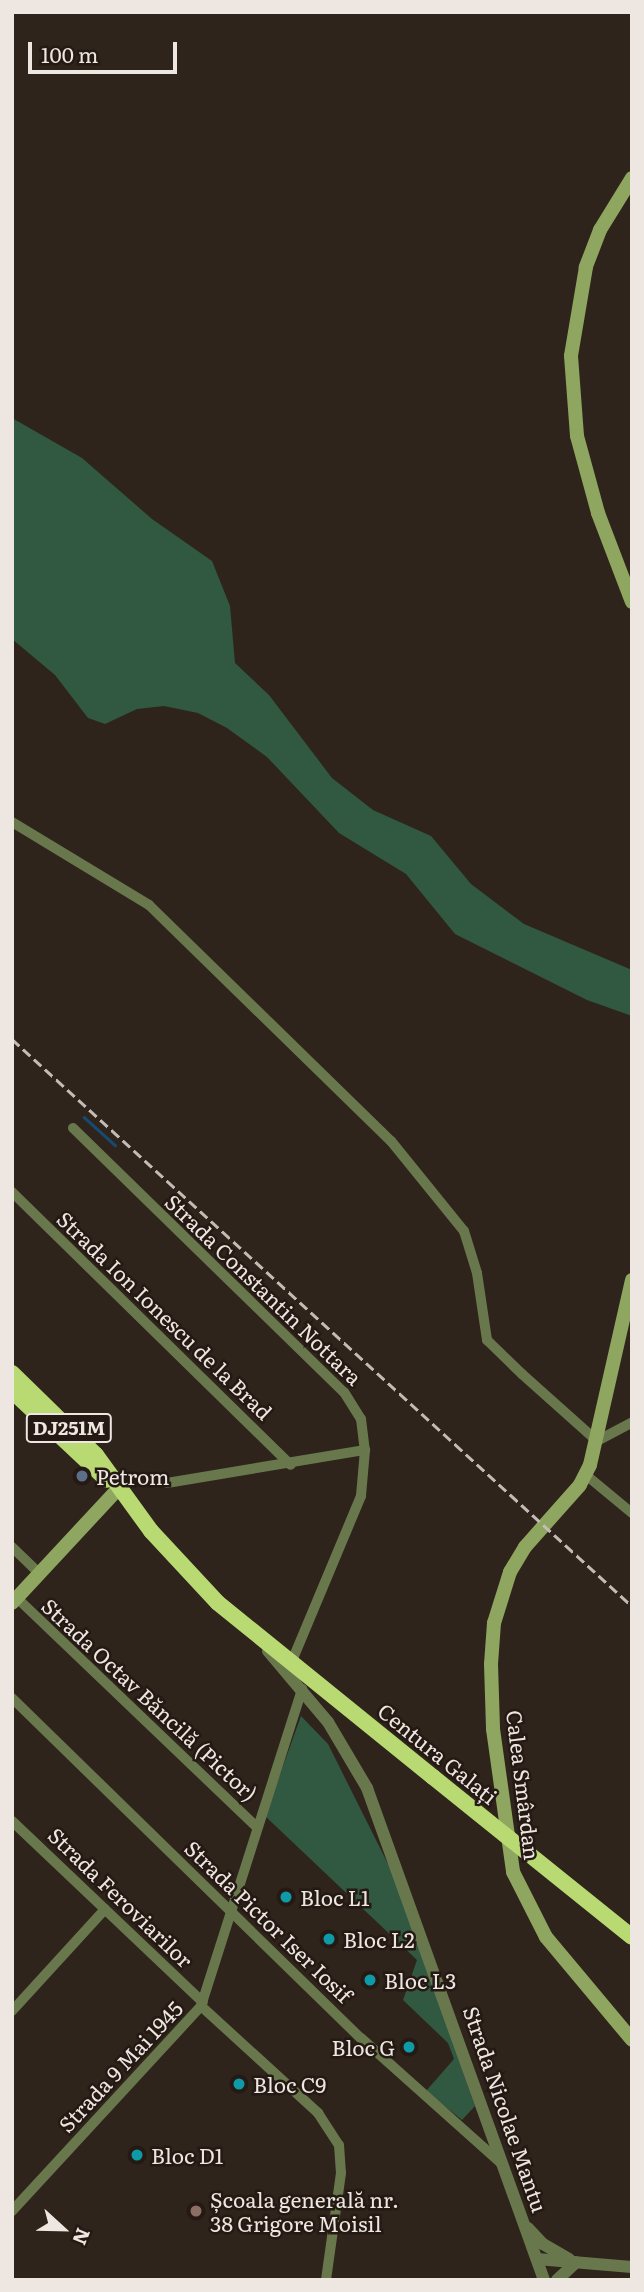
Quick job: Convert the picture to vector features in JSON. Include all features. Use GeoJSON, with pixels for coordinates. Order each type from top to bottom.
{"type":"FeatureCollection","features":[{"type":"Feature","properties":{"kind":"highway","name":"DJ251M"},"geometry":{"type":"LineString","coordinates":[[12,1373],[96,1455],[118,1489]]}},
{"type":"Feature","properties":{"kind":"highway","name":"DJ251M"},"geometry":{"type":"LineString","coordinates":[[12,1391],[118,1489],[218,1603]]}},
{"type":"Feature","properties":{"kind":"highway","name":"Centura Galați"},"geometry":{"type":"LineString","coordinates":[[218,1603],[632,1937]]}},
{"type":"Feature","properties":{"kind":"main road"},"geometry":{"type":"LineString","coordinates":[[632,177],[600,230],[586,267],[570,356],[577,436],[632,602]]}},
{"type":"Feature","properties":{"kind":"main road","name":"Calea Smârdan"},"geometry":{"type":"LineString","coordinates":[[632,1280],[597,1441],[586,1475],[526,1547],[505,1585],[494,1623],[493,1729],[513,1872],[546,1937],[632,2040]]}},
{"type":"Feature","properties":{"kind":"main road"},"geometry":{"type":"LineString","coordinates":[[14,1601],[118,1489]]}},
{"type":"Feature","properties":{"kind":"street"},"geometry":{"type":"LineString","coordinates":[[12,822],[149,905],[391,1141],[464,1231],[477,1273],[487,1340],[597,1441],[632,1422]]}},
{"type":"Feature","properties":{"kind":"street","name":"Strada Constantin Nottara"},"geometry":{"type":"LineString","coordinates":[[73,1128],[344,1392],[361,1419],[365,1450],[362,1496],[292,1661]]}},
{"type":"Feature","properties":{"kind":"street","name":"Strada Ion Ionescu de la Brad"},"geometry":{"type":"LineString","coordinates":[[12,1192],[291,1465]]}},
{"type":"Feature","properties":{"kind":"street"},"geometry":{"type":"LineString","coordinates":[[167,1483],[291,1465],[365,1450]]}},
{"type":"Feature","properties":{"kind":"street"},"geometry":{"type":"LineString","coordinates":[[586,1475],[632,1513]]}},
{"type":"Feature","properties":{"kind":"street","name":"Strada Octav Băncilă (Pictor)"},"geometry":{"type":"LineString","coordinates":[[12,1547],[40,1574]]}},
{"type":"Feature","properties":{"kind":"street","name":"Strada Octav Băncilă (Pictor)"},"geometry":{"type":"LineString","coordinates":[[14,1601],[257,1827]]}},
{"type":"Feature","properties":{"kind":"street","name":"DJ251M"},"geometry":{"type":"LineString","coordinates":[[218,1603],[302,1689]]}},
{"type":"Feature","properties":{"kind":"street","name":"Strada 9 Mai 1945"},"geometry":{"type":"LineString","coordinates":[[12,2211],[202,2004],[302,1689]]}},
{"type":"Feature","properties":{"kind":"street","name":"Strada Nicolae Mantu"},"geometry":{"type":"LineString","coordinates":[[302,1689],[346,1749],[382,1823],[544,2280]]}},
{"type":"Feature","properties":{"kind":"street","name":"Strada Pictor Iser Iosif"},"geometry":{"type":"LineString","coordinates":[[12,1698],[361,2038],[504,2165]]}},
{"type":"Feature","properties":{"kind":"street","name":"Strada Feroviarilor"},"geometry":{"type":"LineString","coordinates":[[12,1821],[318,2113],[339,2145],[341,2173],[326,2280]]}},
{"type":"Feature","properties":{"kind":"street"},"geometry":{"type":"LineString","coordinates":[[12,2011],[105,1909]]}},
{"type":"Feature","properties":{"kind":"street"},"geometry":{"type":"LineString","coordinates":[[524,2223],[543,2244],[576,2262]]}},
{"type":"Feature","properties":{"kind":"street"},"geometry":{"type":"LineString","coordinates":[[537,2259],[632,2267]]}},
{"type":"Feature","properties":{"kind":"street"},"geometry":{"type":"LineString","coordinates":[[557,2280],[576,2262]]}},
{"type":"Feature","properties":{"kind":"green space"},"geometry":{"type":"Polygon","coordinates":[[[12,418],[82,458],[152,519],[212,561],[230,606],[235,663],[269,695],[332,778],[373,810],[431,836],[471,884],[524,924],[632,970],[632,1016],[587,1000],[455,934],[406,874],[339,833],[267,757],[227,728],[198,713],[164,706],[137,709],[105,724],[88,718],[55,675],[12,639],[12,418]]]}},
{"type":"Feature","properties":{"kind":"green space"},"geometry":{"type":"Polygon","coordinates":[[[301,1716],[328,1744],[394,1876],[475,2106],[462,2120],[426,2091],[454,2059],[448,2043],[403,2000],[417,1960],[265,1816],[301,1716]]]}},
{"type":"Feature","properties":{"kind":"waterway"},"geometry":{"type":"LineString","coordinates":[[84,1117],[115,1145]]}},
{"type":"Feature","properties":{"kind":"railway"},"geometry":{"type":"LineString","coordinates":[[12,1039],[632,1606]]}},
{"type":"Feature","properties":{"kind":"place","name":"Petrom"},"geometry":{"type":"Point","coordinates":[82,1476]}},
{"type":"Feature","properties":{"kind":"place","name":"Bloc L1"},"geometry":{"type":"Point","coordinates":[286,1897]}},
{"type":"Feature","properties":{"kind":"place","name":"Bloc L2"},"geometry":{"type":"Point","coordinates":[329,1939]}},
{"type":"Feature","properties":{"kind":"place","name":"Bloc L3"},"geometry":{"type":"Point","coordinates":[370,1980]}},
{"type":"Feature","properties":{"kind":"place","name":"Bloc G"},"geometry":{"type":"Point","coordinates":[409,2047]}},
{"type":"Feature","properties":{"kind":"place","name":"Bloc C9"},"geometry":{"type":"Point","coordinates":[239,2084]}},
{"type":"Feature","properties":{"kind":"place","name":"Bloc D1"},"geometry":{"type":"Point","coordinates":[137,2155]}},
{"type":"Feature","properties":{"kind":"place","name":"Școala generală nr. 38 Grigore Moisil"},"geometry":{"type":"Point","coordinates":[196,2211]}}]}
